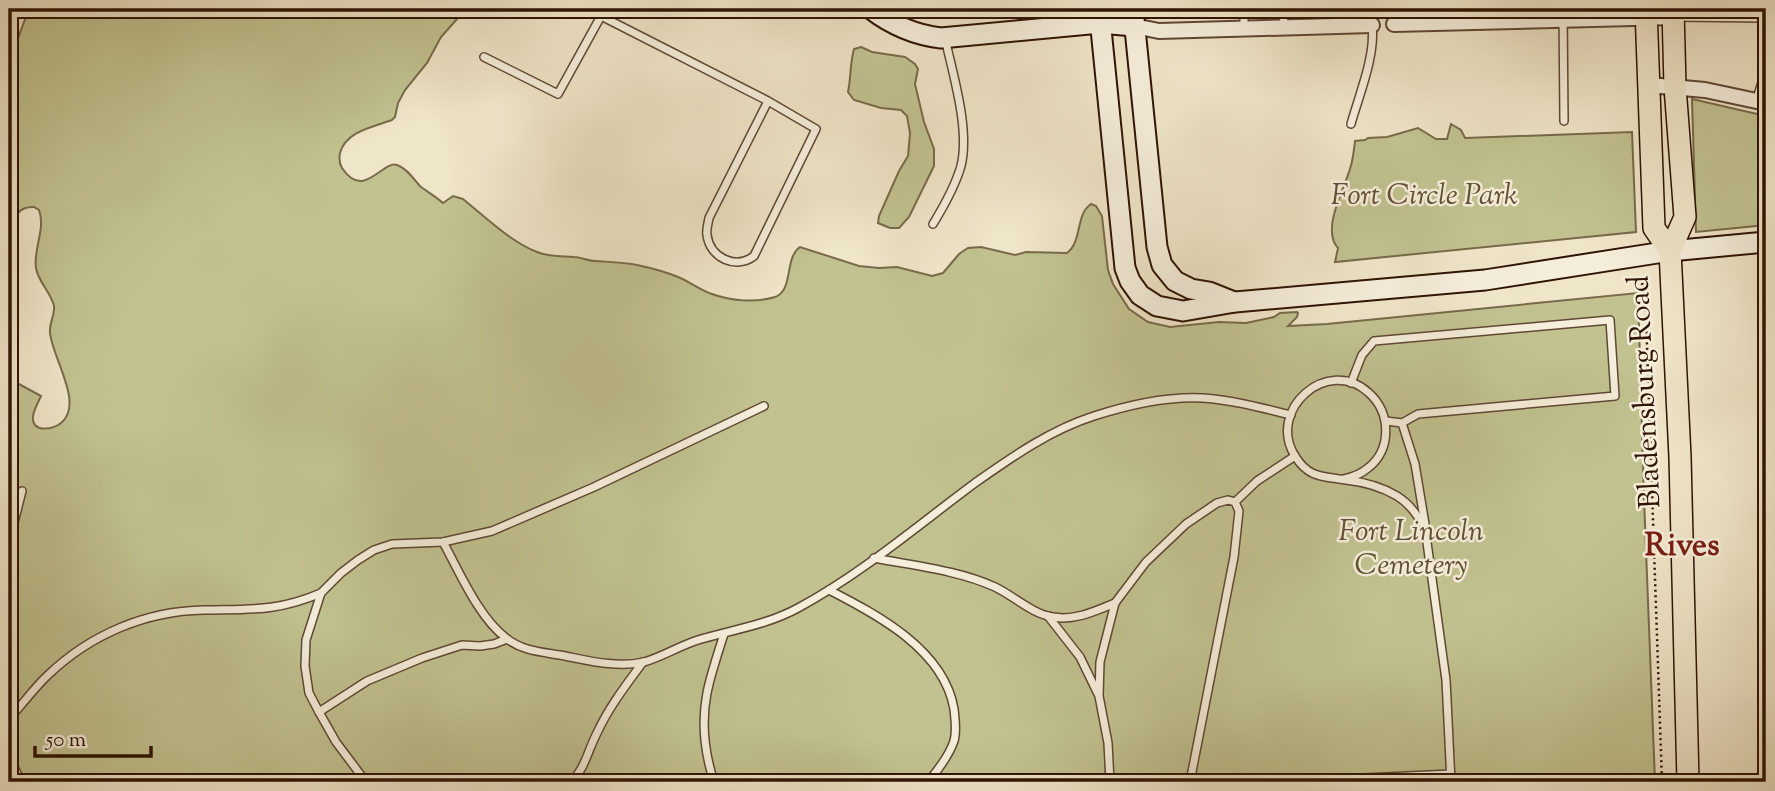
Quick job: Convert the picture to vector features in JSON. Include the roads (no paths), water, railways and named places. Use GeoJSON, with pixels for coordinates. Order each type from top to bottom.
{"type":"FeatureCollection","features":[{"type":"Feature","properties":{"kind":"main road"},"geometry":{"type":"LineString","coordinates":[[1646,13],[1654,228],[1670,251]]}},
{"type":"Feature","properties":{"kind":"main road"},"geometry":{"type":"LineString","coordinates":[[1670,251],[1685,217],[1675,88],[1674,13]]}},
{"type":"Feature","properties":{"kind":"main road","name":"Bladensburg Road"},"geometry":{"type":"LineString","coordinates":[[1670,251],[1680,457],[1688,782]]}},
{"type":"Feature","properties":{"kind":"street"},"geometry":{"type":"LineString","coordinates":[[871,9],[903,28],[927,36],[945,38],[1100,16],[1133,17],[1159,31],[1372,25]]}},
{"type":"Feature","properties":{"kind":"street"},"geometry":{"type":"LineString","coordinates":[[1394,24],[1563,14],[1674,13]]}},
{"type":"Feature","properties":{"kind":"street"},"geometry":{"type":"LineString","coordinates":[[1100,16],[1125,268],[1140,295],[1157,306],[1184,311],[1235,302],[1485,280],[1670,251],[1766,242]]}},
{"type":"Feature","properties":{"kind":"street"},"geometry":{"type":"LineString","coordinates":[[1133,17],[1157,247],[1163,265],[1175,281],[1191,289],[1209,292],[1235,302]]}},
{"type":"Feature","properties":{"kind":"street"},"geometry":{"type":"LineString","coordinates":[[1649,85],[1705,90],[1761,102]]}},
{"type":"Feature","properties":{"kind":"lane"},"geometry":{"type":"LineString","coordinates":[[1244,9],[1244,28]]}},
{"type":"Feature","properties":{"kind":"lane"},"geometry":{"type":"LineString","coordinates":[[1283,9],[1284,27]]}},
{"type":"Feature","properties":{"kind":"lane"},"geometry":{"type":"LineString","coordinates":[[484,57],[558,94],[603,12],[768,101],[816,129],[754,256],[738,263],[717,255],[706,233],[709,218],[768,101]]}},
{"type":"Feature","properties":{"kind":"lane"},"geometry":{"type":"LineString","coordinates":[[1674,13],[1766,18]]}},
{"type":"Feature","properties":{"kind":"lane"},"geometry":{"type":"LineString","coordinates":[[1563,14],[1564,121]]}},
{"type":"Feature","properties":{"kind":"lane"},"geometry":{"type":"LineString","coordinates":[[1351,124],[1371,51],[1372,25]]}},
{"type":"Feature","properties":{"kind":"lane"},"geometry":{"type":"LineString","coordinates":[[933,224],[955,185],[961,164],[964,134],[945,38]]}},
{"type":"Feature","properties":{"kind":"lane"},"geometry":{"type":"LineString","coordinates":[[1761,102],[1766,70]]}},
{"type":"Feature","properties":{"kind":"lane"},"geometry":{"type":"LineString","coordinates":[[1351,383],[1362,355],[1374,341],[1610,320],[1615,396],[1418,414],[1402,423],[1386,421]]}},
{"type":"Feature","properties":{"kind":"lane"},"geometry":{"type":"LineString","coordinates":[[1344,479],[1368,469],[1378,459],[1386,436],[1386,421],[1377,400],[1366,390],[1338,381],[1317,385],[1297,402],[1288,428],[1289,443],[1295,456],[1313,474],[1375,486],[1400,497],[1412,507],[1425,528]]}},
{"type":"Feature","properties":{"kind":"lane"},"geometry":{"type":"LineString","coordinates":[[443,542],[489,623],[517,646],[526,650],[612,664],[643,662],[697,640],[764,622],[796,610],[829,590],[1035,442],[1092,416],[1166,400],[1201,398],[1238,402],[1291,415]]}},
{"type":"Feature","properties":{"kind":"lane"},"geometry":{"type":"LineString","coordinates":[[9,719],[46,676],[62,662],[87,644],[113,631],[161,614],[268,609],[300,602],[321,593],[373,550],[392,544],[443,542],[492,531],[594,487],[764,406]]}},
{"type":"Feature","properties":{"kind":"lane"},"geometry":{"type":"LineString","coordinates":[[1279,782],[1451,778],[1446,680],[1415,464],[1402,423]]}},
{"type":"Feature","properties":{"kind":"lane"},"geometry":{"type":"LineString","coordinates":[[1235,502],[1257,481],[1295,456]]}},
{"type":"Feature","properties":{"kind":"lane"},"geometry":{"type":"LineString","coordinates":[[9,542],[22,491]]}},
{"type":"Feature","properties":{"kind":"lane"},"geometry":{"type":"LineString","coordinates":[[1110,782],[1108,743],[1099,696],[1100,662],[1115,603],[1146,562],[1186,524],[1217,503],[1228,500],[1235,502]]}},
{"type":"Feature","properties":{"kind":"lane"},"geometry":{"type":"LineString","coordinates":[[1190,782],[1234,557],[1239,511],[1235,502]]}},
{"type":"Feature","properties":{"kind":"lane"},"geometry":{"type":"LineString","coordinates":[[874,558],[925,566],[974,579],[996,587],[1039,613],[1053,617],[1085,615],[1115,603]]}},
{"type":"Feature","properties":{"kind":"lane"},"geometry":{"type":"LineString","coordinates":[[829,590],[895,628],[929,658],[943,677],[956,721],[955,740],[945,760],[928,782]]}},
{"type":"Feature","properties":{"kind":"lane"},"geometry":{"type":"LineString","coordinates":[[321,593],[306,640],[305,666],[310,693],[336,742],[366,782]]}},
{"type":"Feature","properties":{"kind":"lane"},"geometry":{"type":"LineString","coordinates":[[1047,615],[1080,657],[1099,696]]}},
{"type":"Feature","properties":{"kind":"lane"},"geometry":{"type":"LineString","coordinates":[[714,782],[706,755],[704,728],[707,694],[724,634]]}},
{"type":"Feature","properties":{"kind":"lane"},"geometry":{"type":"LineString","coordinates":[[319,712],[367,681],[435,653],[462,645],[480,646],[507,639]]}},
{"type":"Feature","properties":{"kind":"lane"},"geometry":{"type":"LineString","coordinates":[[572,782],[579,773],[612,704],[643,662]]}},
{"type":"Feature","properties":{"kind":"lane"},"geometry":{"type":"LineString","coordinates":[[9,742],[11,759],[23,782]]}},
{"type":"Feature","properties":{"kind":"district","name":"Rives"},"geometry":{"type":"Point","coordinates":[1682,547]}},
{"type":"Feature","properties":{"kind":"park label","name":"Fort Circle Park"},"geometry":{"type":"Point","coordinates":[1424,196]}},
{"type":"Feature","properties":{"kind":"park label","name":"Fort Lincoln Cemetery"},"geometry":{"type":"Point","coordinates":[1411,549]}}]}
